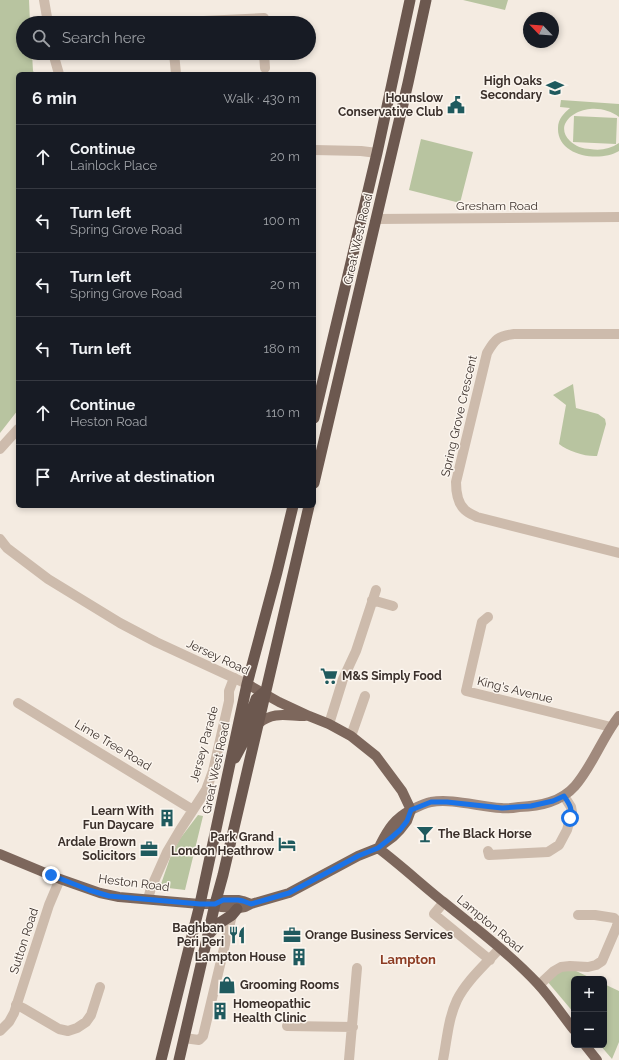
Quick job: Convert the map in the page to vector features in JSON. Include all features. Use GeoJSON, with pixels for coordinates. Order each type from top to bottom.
{"type":"FeatureCollection","features":[{"type":"Feature","properties":{"kind":"highway","name":"Great West Road"},"geometry":{"type":"LineString","coordinates":[[316,410],[377,153],[410,0]]}},
{"type":"Feature","properties":{"kind":"highway","name":"Great West Road"},"geometry":{"type":"LineString","coordinates":[[316,474],[426,0]]}},
{"type":"Feature","properties":{"kind":"highway","name":"Great West Road"},"geometry":{"type":"LineString","coordinates":[[161,1060],[200,904],[247,684],[293,508]]}},
{"type":"Feature","properties":{"kind":"highway"},"geometry":{"type":"LineString","coordinates":[[179,1060],[189,1039],[208,935],[309,508]]}},
{"type":"Feature","properties":{"kind":"highway"},"geometry":{"type":"LineString","coordinates":[[228,772],[242,745],[256,699],[264,694]]}},
{"type":"Feature","properties":{"kind":"highway"},"geometry":{"type":"LineString","coordinates":[[208,935],[218,924],[234,912]]}},
{"type":"Feature","properties":{"kind":"main road","name":"Jersey Road"},"geometry":{"type":"LineString","coordinates":[[247,684],[264,694],[329,724],[350,736],[376,756],[402,791],[411,810]]}},
{"type":"Feature","properties":{"kind":"main road"},"geometry":{"type":"LineString","coordinates":[[259,723],[265,718],[276,714],[309,716]]}},
{"type":"Feature","properties":{"kind":"main road"},"geometry":{"type":"LineString","coordinates":[[215,904],[234,912],[251,904],[289,893],[358,856],[378,848],[400,830],[407,821],[411,810],[431,802],[447,802],[502,808],[531,806],[553,801],[564,796],[583,775],[610,727],[619,716]]}},
{"type":"Feature","properties":{"kind":"main road","name":"Lampton Road"},"geometry":{"type":"LineString","coordinates":[[378,848],[500,948],[539,985],[571,1026]]}},
{"type":"Feature","properties":{"kind":"main road","name":"Heston Road"},"geometry":{"type":"LineString","coordinates":[[0,854],[60,879],[109,896],[215,904]]}},
{"type":"Feature","properties":{"kind":"main road"},"geometry":{"type":"LineString","coordinates":[[215,904],[223,900],[238,900],[251,904]]}},
{"type":"Feature","properties":{"kind":"main road"},"geometry":{"type":"LineString","coordinates":[[587,1048],[597,1060]]}},
{"type":"Feature","properties":{"kind":"street"},"geometry":{"type":"LineString","coordinates":[[44,0],[47,16]]}},
{"type":"Feature","properties":{"kind":"street"},"geometry":{"type":"LineString","coordinates":[[55,60],[58,72]]}},
{"type":"Feature","properties":{"kind":"street"},"geometry":{"type":"LineString","coordinates":[[175,60],[176,72]]}},
{"type":"Feature","properties":{"kind":"street"},"geometry":{"type":"LineString","coordinates":[[264,60],[265,68]]}},
{"type":"Feature","properties":{"kind":"street"},"geometry":{"type":"LineString","coordinates":[[316,150],[361,151],[377,153]]}},
{"type":"Feature","properties":{"kind":"street","name":"Gresham Road"},"geometry":{"type":"LineString","coordinates":[[376,219],[619,217]]}},
{"type":"Feature","properties":{"kind":"street","name":"Spring Grove Crescent"},"geometry":{"type":"LineString","coordinates":[[619,334],[514,334],[503,335],[496,340],[487,353],[456,482],[456,492],[458,501],[465,511],[477,517],[619,553]]}},
{"type":"Feature","properties":{"kind":"street"},"geometry":{"type":"LineString","coordinates":[[0,449],[16,431]]}},
{"type":"Feature","properties":{"kind":"street","name":"Jersey Road"},"geometry":{"type":"LineString","coordinates":[[0,539],[7,548],[48,579],[120,623],[156,642],[247,684]]}},
{"type":"Feature","properties":{"kind":"street"},"geometry":{"type":"LineString","coordinates":[[329,724],[343,679],[356,651],[374,595],[393,606]]}},
{"type":"Feature","properties":{"kind":"street","name":"King's Avenue"},"geometry":{"type":"LineString","coordinates":[[488,617],[482,622],[466,691],[610,727]]}},
{"type":"Feature","properties":{"kind":"street","name":"Jersey Parade"},"geometry":{"type":"LineString","coordinates":[[148,899],[151,888],[167,852],[206,790],[213,771],[229,691],[234,678]]}},
{"type":"Feature","properties":{"kind":"street"},"geometry":{"type":"LineString","coordinates":[[350,736],[365,696]]}},
{"type":"Feature","properties":{"kind":"street","name":"Lime Tree Road"},"geometry":{"type":"LineString","coordinates":[[18,703],[193,810]]}},
{"type":"Feature","properties":{"kind":"street"},"geometry":{"type":"LineString","coordinates":[[213,771],[228,772]]}},
{"type":"Feature","properties":{"kind":"street"},"geometry":{"type":"LineString","coordinates":[[488,851],[490,855],[548,852],[559,845],[567,830],[572,812],[571,807],[564,796]]}},
{"type":"Feature","properties":{"kind":"street","name":"Sutton Road"},"geometry":{"type":"LineString","coordinates":[[0,1031],[9,1022],[16,1005],[49,905],[60,879]]}},
{"type":"Feature","properties":{"kind":"street"},"geometry":{"type":"LineString","coordinates":[[444,902],[434,914],[490,960]]}},
{"type":"Feature","properties":{"kind":"street"},"geometry":{"type":"LineString","coordinates":[[189,1039],[199,1040],[203,1036],[234,912]]}},
{"type":"Feature","properties":{"kind":"street"},"geometry":{"type":"LineString","coordinates":[[539,985],[554,971],[561,967],[588,967],[596,965],[602,961],[617,926],[617,921],[614,918],[595,915],[578,915]]}},
{"type":"Feature","properties":{"kind":"street"},"geometry":{"type":"LineString","coordinates":[[443,1060],[450,1020],[458,1000],[466,986],[500,948]]}},
{"type":"Feature","properties":{"kind":"street"},"geometry":{"type":"LineString","coordinates":[[349,1060],[357,968]]}},
{"type":"Feature","properties":{"kind":"street"},"geometry":{"type":"LineString","coordinates":[[16,1005],[24,1008],[59,1029],[68,1031],[77,1028],[86,1022],[91,1015],[100,988]]}},
{"type":"Feature","properties":{"kind":"street"},"geometry":{"type":"LineString","coordinates":[[287,1026],[353,1027]]}},
{"type":"Feature","properties":{"kind":"green space"},"geometry":{"type":"Polygon","coordinates":[[[0,0],[29,0],[30,16],[16,16],[16,60],[32,60],[34,72],[16,72],[16,413],[0,433],[0,0]]]}},
{"type":"Feature","properties":{"kind":"green space"},"geometry":{"type":"Polygon","coordinates":[[[463,0],[508,0],[505,10],[463,0]]]}},
{"type":"Feature","properties":{"kind":"green space"},"geometry":{"type":"Polygon","coordinates":[[[561,100],[619,104],[619,117],[613,113],[602,110],[584,110],[572,115],[565,124],[564,129],[570,141],[579,147],[601,150],[619,143],[619,151],[611,155],[591,156],[572,151],[564,145],[560,138],[558,125],[562,116],[570,108],[560,107],[561,100]]]}},
{"type":"Feature","properties":{"kind":"green space"},"geometry":{"type":"Polygon","coordinates":[[[574,116],[617,118],[616,144],[573,142],[574,116]]]}},
{"type":"Feature","properties":{"kind":"green space"},"geometry":{"type":"Polygon","coordinates":[[[421,139],[473,152],[460,203],[409,190],[421,139]]]}},
{"type":"Feature","properties":{"kind":"green space"},"geometry":{"type":"Polygon","coordinates":[[[573,384],[576,408],[598,414],[605,419],[606,424],[597,456],[588,456],[577,453],[559,444],[566,405],[553,395],[573,384]]]}},
{"type":"Feature","properties":{"kind":"green space"},"geometry":{"type":"Polygon","coordinates":[[[198,815],[203,816],[185,890],[160,887],[170,858],[179,840],[198,815]]]}},
{"type":"Feature","properties":{"kind":"green space"},"geometry":{"type":"Polygon","coordinates":[[[574,970],[587,976],[571,976],[571,1009],[547,981],[560,971],[574,970]]]}},
{"type":"Feature","properties":{"kind":"green space"},"geometry":{"type":"Polygon","coordinates":[[[607,985],[619,991],[619,1042],[612,1059],[603,1048],[607,1048],[607,985]]]}},
{"type":"Feature","properties":{"kind":"place","name":"High Oaks Secondary"},"geometry":{"type":"Point","coordinates":[555,88]}},
{"type":"Feature","properties":{"kind":"place","name":"Hounslow Conservative Club"},"geometry":{"type":"Point","coordinates":[456,105]}},
{"type":"Feature","properties":{"kind":"place","name":"M&S Simply Food"},"geometry":{"type":"Point","coordinates":[329,676]}},
{"type":"Feature","properties":{"kind":"place","name":"Learn With Fun Daycare"},"geometry":{"type":"Point","coordinates":[167,818]}},
{"type":"Feature","properties":{"kind":"place","name":"The Black Horse"},"geometry":{"type":"Point","coordinates":[425,834]}},
{"type":"Feature","properties":{"kind":"place","name":"Park Grand London Heathrow"},"geometry":{"type":"Point","coordinates":[287,844]}},
{"type":"Feature","properties":{"kind":"place","name":"Ardale Brown Solicitors"},"geometry":{"type":"Point","coordinates":[149,849]}},
{"type":"Feature","properties":{"kind":"place","name":"Baghban Peri Peri"},"geometry":{"type":"Point","coordinates":[237,935]}},
{"type":"Feature","properties":{"kind":"place","name":"Orange Business Services"},"geometry":{"type":"Point","coordinates":[292,935]}},
{"type":"Feature","properties":{"kind":"place","name":"Lampton House"},"geometry":{"type":"Point","coordinates":[299,957]}},
{"type":"Feature","properties":{"kind":"place","name":"Grooming Rooms"},"geometry":{"type":"Point","coordinates":[227,985]}},
{"type":"Feature","properties":{"kind":"place","name":"Homeopathic Health Clinic"},"geometry":{"type":"Point","coordinates":[220,1011]}},
{"type":"Feature","properties":{"kind":"district","name":"Lampton"},"geometry":{"type":"Point","coordinates":[408,959]}},
{"type":"Feature","properties":{"kind":"route"},"geometry":{"type":"LineString","coordinates":[[51,875],[109,896],[200,904],[215,904],[223,900],[238,900],[251,904],[289,893],[358,856],[378,848],[400,830],[407,821],[411,810],[431,802],[447,802],[502,808],[531,806],[553,801],[564,796],[571,807],[572,812],[570,818]]}}]}
